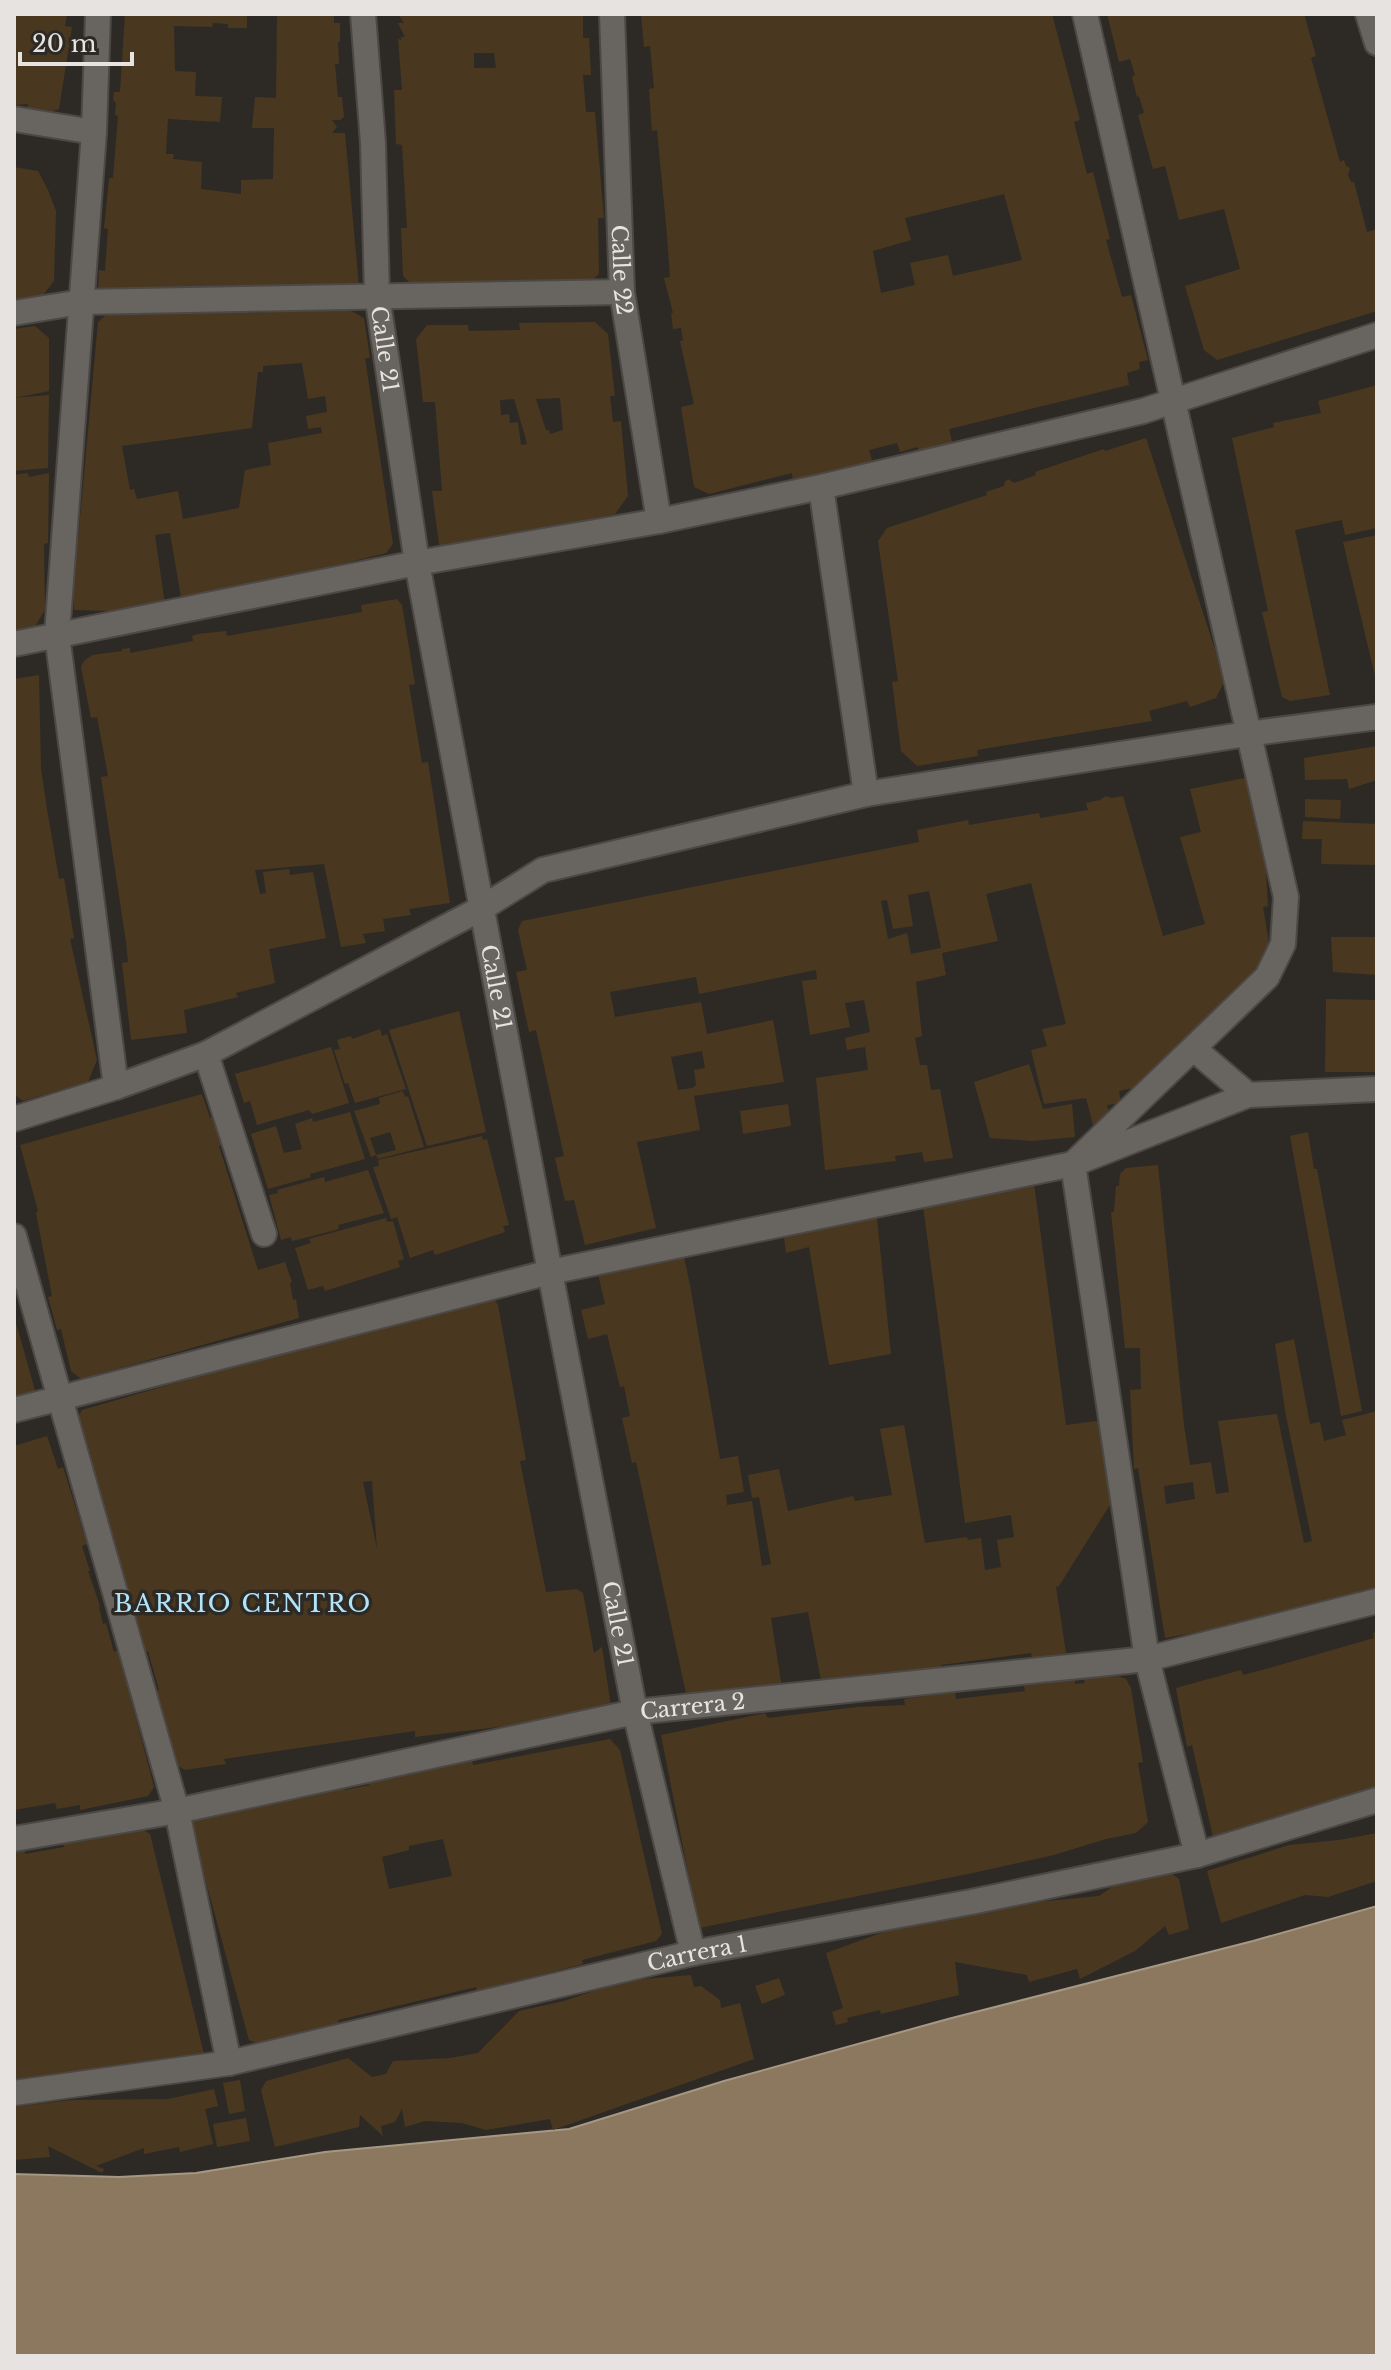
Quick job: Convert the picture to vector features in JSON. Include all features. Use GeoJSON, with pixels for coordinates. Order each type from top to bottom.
{"type":"FeatureCollection","features":[{"type":"Feature","properties":{"kind":"street"},"geometry":{"type":"LineString","coordinates":[[98,14],[94,132],[57,635],[116,1087]]}},
{"type":"Feature","properties":{"kind":"street","name":"Calle 21"},"geometry":{"type":"LineString","coordinates":[[363,14],[373,143],[377,295],[417,563],[635,1712],[693,1953]]}},
{"type":"Feature","properties":{"kind":"street","name":"Calle 22"},"geometry":{"type":"LineString","coordinates":[[612,14],[622,292],[659,521]]}},
{"type":"Feature","properties":{"kind":"street"},"geometry":{"type":"LineString","coordinates":[[1073,1164],[1267,977],[1283,944],[1286,897],[1085,14]]}},
{"type":"Feature","properties":{"kind":"street"},"geometry":{"type":"LineString","coordinates":[[1368,14],[1377,43]]}},
{"type":"Feature","properties":{"kind":"street"},"geometry":{"type":"LineString","coordinates":[[14,119],[94,132]]}},
{"type":"Feature","properties":{"kind":"street"},"geometry":{"type":"LineString","coordinates":[[14,313],[81,302],[622,292]]}},
{"type":"Feature","properties":{"kind":"street"},"geometry":{"type":"LineString","coordinates":[[14,644],[417,563],[659,521],[821,487],[1143,411],[1377,335]]}},
{"type":"Feature","properties":{"kind":"street"},"geometry":{"type":"LineString","coordinates":[[821,487],[866,794]]}},
{"type":"Feature","properties":{"kind":"street"},"geometry":{"type":"LineString","coordinates":[[14,1119],[206,1054],[482,908],[543,870],[866,794],[1247,734],[1377,717]]}},
{"type":"Feature","properties":{"kind":"street"},"geometry":{"type":"LineString","coordinates":[[1194,1049],[1248,1095]]}},
{"type":"Feature","properties":{"kind":"street"},"geometry":{"type":"LineString","coordinates":[[206,1054],[264,1234]]}},
{"type":"Feature","properties":{"kind":"street"},"geometry":{"type":"LineString","coordinates":[[14,1410],[550,1272],[1073,1164],[1248,1095],[1377,1089]]}},
{"type":"Feature","properties":{"kind":"street"},"geometry":{"type":"LineString","coordinates":[[1073,1164],[1147,1659],[1197,1855]]}},
{"type":"Feature","properties":{"kind":"street"},"geometry":{"type":"LineString","coordinates":[[14,1236],[177,1811],[229,2063]]}},
{"type":"Feature","properties":{"kind":"street","name":"Carrera 2"},"geometry":{"type":"LineString","coordinates":[[14,1839],[177,1811],[635,1712],[1147,1659],[1377,1601]]}},
{"type":"Feature","properties":{"kind":"street","name":"Carrera 1"},"geometry":{"type":"LineString","coordinates":[[14,2093],[229,2063],[693,1953],[971,1902],[1197,1855],[1377,1800]]}},
{"type":"Feature","properties":{"kind":"shaded area"},"geometry":{"type":"Polygon","coordinates":[[[1377,1906],[1377,2356],[14,2356],[14,2174],[119,2177],[196,2173],[325,2152],[569,2129],[724,2081],[948,2019],[1377,1906]]]}},
{"type":"Feature","properties":{"kind":"building"},"geometry":{"type":"Polygon","coordinates":[[[14,14],[67,14],[65,26],[72,27],[59,109],[53,111],[27,108],[28,104],[14,105],[14,14]]]}},
{"type":"Feature","properties":{"kind":"building"},"geometry":{"type":"Polygon","coordinates":[[[125,14],[247,14],[247,28],[228,28],[228,24],[213,23],[212,27],[174,26],[175,71],[196,72],[195,96],[222,97],[220,122],[168,119],[166,154],[174,154],[173,159],[202,162],[201,189],[241,194],[241,180],[273,179],[274,128],[252,128],[255,97],[276,98],[277,14],[334,14],[334,23],[340,23],[339,64],[335,64],[338,97],[342,97],[344,117],[332,120],[337,127],[332,133],[345,133],[359,287],[213,290],[213,286],[195,287],[195,293],[98,290],[99,270],[105,271],[108,229],[104,228],[109,178],[113,178],[118,116],[115,115],[116,103],[113,100],[114,92],[120,92],[125,14]]]}},
{"type":"Feature","properties":{"kind":"building"},"geometry":{"type":"Polygon","coordinates":[[[398,14],[583,14],[583,38],[589,38],[591,75],[583,75],[586,112],[595,112],[604,218],[598,218],[599,274],[589,283],[417,290],[403,276],[401,228],[407,228],[402,145],[396,144],[394,90],[402,90],[398,39],[405,37],[398,23],[404,23],[398,14]],[[474,53],[474,68],[496,68],[494,53],[474,53]]]}},
{"type":"Feature","properties":{"kind":"building"},"geometry":{"type":"Polygon","coordinates":[[[641,14],[1052,14],[1080,120],[1074,122],[1087,174],[1093,172],[1110,239],[1106,240],[1122,297],[1131,295],[1148,360],[1139,362],[1140,369],[1127,373],[1129,385],[949,429],[952,442],[919,451],[918,447],[900,452],[897,443],[869,450],[874,467],[793,482],[792,473],[709,494],[694,487],[681,407],[694,404],[680,341],[683,341],[681,328],[673,329],[673,313],[664,278],[670,277],[667,235],[657,130],[652,131],[649,89],[654,88],[650,46],[644,47],[641,14]],[[1004,194],[905,218],[911,240],[873,251],[881,293],[915,285],[910,263],[948,255],[953,276],[1022,260],[1004,194]]]}},
{"type":"Feature","properties":{"kind":"building"},"geometry":{"type":"Polygon","coordinates":[[[1107,14],[1304,14],[1316,56],[1311,58],[1340,162],[1344,160],[1350,168],[1348,175],[1354,182],[1367,232],[1377,229],[1377,311],[1217,360],[1204,350],[1185,286],[1240,269],[1224,209],[1179,220],[1165,166],[1153,169],[1138,115],[1144,113],[1132,77],[1135,75],[1130,59],[1119,62],[1107,14]]]}},
{"type":"Feature","properties":{"kind":"building"},"geometry":{"type":"Polygon","coordinates":[[[14,167],[38,171],[56,211],[54,281],[40,299],[14,303],[14,167]]]}},
{"type":"Feature","properties":{"kind":"building"},"geometry":{"type":"Polygon","coordinates":[[[264,308],[348,309],[364,318],[370,358],[365,358],[393,544],[386,553],[309,572],[310,577],[181,597],[170,533],[155,535],[165,605],[112,611],[74,610],[74,569],[70,564],[74,540],[78,540],[98,322],[109,312],[263,313],[264,308]],[[302,363],[263,366],[263,372],[258,372],[252,428],[122,446],[130,490],[134,489],[137,499],[178,491],[183,519],[239,508],[245,470],[271,465],[268,443],[322,433],[321,427],[308,429],[306,416],[327,412],[325,396],[308,399],[302,363]]]}},
{"type":"Feature","properties":{"kind":"building"},"geometry":{"type":"Polygon","coordinates":[[[595,322],[608,334],[615,396],[610,396],[613,422],[621,421],[628,496],[615,514],[443,549],[439,544],[432,491],[442,491],[435,402],[423,402],[416,339],[427,325],[468,325],[469,331],[520,330],[519,323],[595,322]],[[560,398],[536,399],[550,434],[563,430],[560,398]],[[514,399],[500,400],[501,415],[509,414],[510,423],[518,422],[521,445],[527,444],[525,436],[514,399]]]}},
{"type":"Feature","properties":{"kind":"building"},"geometry":{"type":"Polygon","coordinates":[[[35,326],[49,338],[49,391],[14,398],[14,329],[35,326]]]}},
{"type":"Feature","properties":{"kind":"building"},"geometry":{"type":"Polygon","coordinates":[[[1377,385],[1377,528],[1345,535],[1342,520],[1295,530],[1330,695],[1290,701],[1282,697],[1262,612],[1268,611],[1232,438],[1274,427],[1273,423],[1321,413],[1318,401],[1377,385]]]}},
{"type":"Feature","properties":{"kind":"building"},"geometry":{"type":"Polygon","coordinates":[[[49,395],[48,468],[14,471],[14,398],[49,395]]]}},
{"type":"Feature","properties":{"kind":"building"},"geometry":{"type":"Polygon","coordinates":[[[1146,438],[1225,680],[1216,698],[1190,707],[1187,701],[1149,711],[1152,721],[977,750],[978,756],[917,766],[901,751],[892,682],[898,681],[878,541],[887,528],[987,495],[986,492],[1004,486],[1008,479],[1014,483],[1036,475],[1035,472],[1146,438]]]}},
{"type":"Feature","properties":{"kind":"building"},"geometry":{"type":"Polygon","coordinates":[[[28,473],[29,477],[49,473],[48,543],[44,544],[45,610],[34,628],[14,632],[14,475],[28,473]]]}},
{"type":"Feature","properties":{"kind":"building"},"geometry":{"type":"Polygon","coordinates":[[[1377,535],[1377,680],[1376,680],[1343,542],[1377,535]]]}},
{"type":"Feature","properties":{"kind":"building"},"geometry":{"type":"Polygon","coordinates":[[[397,599],[402,605],[415,684],[409,685],[422,763],[428,762],[450,903],[409,909],[411,915],[383,919],[385,931],[363,934],[366,943],[341,947],[324,864],[255,870],[260,894],[266,893],[263,872],[289,869],[290,875],[313,872],[326,938],[269,949],[275,983],[236,993],[238,997],[184,1010],[187,1033],[131,1040],[122,963],[128,962],[126,942],[101,777],[108,776],[97,717],[91,718],[81,667],[84,661],[92,655],[122,649],[130,648],[130,653],[193,641],[192,636],[197,634],[226,631],[227,636],[362,612],[361,605],[397,599]]]}},
{"type":"Feature","properties":{"kind":"building"},"geometry":{"type":"Polygon","coordinates":[[[39,675],[41,769],[47,809],[59,879],[64,878],[74,938],[70,939],[97,1060],[88,1082],[23,1101],[14,1094],[14,679],[39,675]]]}},
{"type":"Feature","properties":{"kind":"building"},"geometry":{"type":"Polygon","coordinates":[[[1377,746],[1377,780],[1349,789],[1347,779],[1305,780],[1304,758],[1377,746]]]}},
{"type":"Feature","properties":{"kind":"building"},"geometry":{"type":"Polygon","coordinates":[[[1249,777],[1263,820],[1268,906],[1263,907],[1272,961],[1151,1084],[1119,1091],[1121,1103],[1107,1105],[1111,1120],[1093,1125],[1086,1098],[1044,1104],[1031,1050],[1047,1046],[1042,1029],[1066,1024],[1031,883],[986,894],[998,941],[942,953],[946,975],[916,982],[922,1036],[915,1038],[920,1065],[927,1065],[931,1090],[940,1089],[953,1158],[924,1162],[922,1152],[895,1156],[896,1161],[825,1170],[816,1078],[868,1070],[865,1047],[847,1050],[845,1038],[870,1032],[864,1000],[845,1003],[850,1027],[810,1035],[802,981],[817,979],[816,970],[699,994],[696,977],[610,992],[615,1017],[701,1002],[707,1034],[773,1020],[784,1082],[694,1096],[700,1130],[637,1142],[656,1228],[585,1245],[574,1200],[565,1201],[555,1158],[564,1156],[536,1030],[529,1032],[516,972],[527,970],[518,930],[522,921],[919,842],[917,830],[968,820],[969,825],[1039,813],[1040,818],[1088,810],[1086,803],[1106,796],[1123,796],[1163,936],[1205,924],[1180,837],[1201,832],[1190,789],[1249,777]],[[929,891],[908,895],[913,926],[893,929],[887,900],[881,901],[888,939],[907,933],[911,954],[941,948],[929,891]],[[702,1051],[671,1057],[678,1090],[696,1085],[694,1070],[705,1068],[702,1051]]]}},
{"type":"Feature","properties":{"kind":"building"},"geometry":{"type":"Polygon","coordinates":[[[1305,799],[1341,800],[1340,819],[1305,817],[1305,799]]]}},
{"type":"Feature","properties":{"kind":"building"},"geometry":{"type":"Polygon","coordinates":[[[1303,821],[1377,824],[1377,865],[1321,864],[1322,839],[1302,839],[1303,821]]]}},
{"type":"Feature","properties":{"kind":"building"},"geometry":{"type":"Polygon","coordinates":[[[1331,937],[1377,937],[1377,975],[1333,972],[1331,937]]]}},
{"type":"Feature","properties":{"kind":"building"},"geometry":{"type":"Polygon","coordinates":[[[1326,999],[1377,1000],[1377,1072],[1325,1072],[1326,999]]]}},
{"type":"Feature","properties":{"kind":"building"},"geometry":{"type":"Polygon","coordinates":[[[459,1011],[486,1132],[427,1146],[389,1030],[459,1011]]]}},
{"type":"Feature","properties":{"kind":"building"},"geometry":{"type":"Polygon","coordinates":[[[380,1029],[382,1036],[387,1034],[406,1089],[355,1103],[334,1050],[340,1049],[337,1040],[351,1036],[352,1039],[380,1029]]]}},
{"type":"Feature","properties":{"kind":"building"},"geometry":{"type":"Polygon","coordinates":[[[331,1047],[349,1103],[312,1114],[309,1110],[257,1125],[250,1101],[244,1103],[235,1074],[331,1047]]]}},
{"type":"Feature","properties":{"kind":"building"},"geometry":{"type":"Polygon","coordinates":[[[1029,1064],[1043,1109],[1072,1104],[1075,1137],[1032,1141],[990,1138],[974,1082],[1029,1064]]]}},
{"type":"Feature","properties":{"kind":"building"},"geometry":{"type":"Polygon","coordinates":[[[403,1091],[405,1097],[408,1096],[424,1147],[378,1159],[376,1155],[371,1157],[354,1111],[380,1104],[379,1098],[403,1091]],[[390,1132],[370,1138],[376,1155],[396,1150],[390,1132]]]}},
{"type":"Feature","properties":{"kind":"building"},"geometry":{"type":"Polygon","coordinates":[[[202,1094],[223,1143],[219,1146],[258,1270],[285,1262],[299,1318],[81,1379],[71,1371],[61,1329],[57,1330],[48,1297],[52,1296],[38,1211],[20,1145],[202,1094]]]}},
{"type":"Feature","properties":{"kind":"building"},"geometry":{"type":"Polygon","coordinates":[[[788,1104],[791,1126],[743,1134],[740,1111],[788,1104]]]}},
{"type":"Feature","properties":{"kind":"building"},"geometry":{"type":"Polygon","coordinates":[[[350,1112],[365,1159],[268,1189],[251,1134],[276,1126],[284,1153],[302,1149],[295,1124],[350,1112]]]}},
{"type":"Feature","properties":{"kind":"building"},"geometry":{"type":"Polygon","coordinates":[[[1308,1132],[1362,1411],[1341,1416],[1290,1136],[1308,1132]]]}},
{"type":"Feature","properties":{"kind":"building"},"geometry":{"type":"Polygon","coordinates":[[[482,1136],[483,1140],[487,1139],[509,1225],[503,1226],[505,1232],[435,1255],[433,1250],[410,1258],[397,1217],[391,1219],[373,1167],[379,1166],[378,1160],[482,1136]]]}},
{"type":"Feature","properties":{"kind":"building"},"geometry":{"type":"Polygon","coordinates":[[[1158,1165],[1190,1465],[1211,1462],[1216,1494],[1229,1492],[1218,1421],[1277,1414],[1304,1543],[1312,1541],[1286,1416],[1275,1344],[1294,1339],[1310,1424],[1320,1422],[1324,1441],[1346,1435],[1342,1420],[1377,1411],[1377,1588],[1249,1620],[1250,1626],[1165,1638],[1138,1468],[1134,1469],[1130,1390],[1141,1389],[1140,1348],[1125,1348],[1111,1212],[1114,1212],[1120,1174],[1126,1168],[1158,1165]],[[1193,1482],[1164,1486],[1166,1504],[1195,1499],[1193,1482]]]}},
{"type":"Feature","properties":{"kind":"building"},"geometry":{"type":"Polygon","coordinates":[[[368,1170],[384,1213],[338,1225],[339,1229],[324,1233],[292,1241],[291,1237],[281,1240],[269,1195],[324,1177],[325,1182],[368,1170]]]}},
{"type":"Feature","properties":{"kind":"building"},"geometry":{"type":"Polygon","coordinates":[[[1033,1176],[1066,1425],[1104,1420],[1113,1500],[1056,1587],[1066,1653],[1032,1658],[1031,1653],[941,1665],[941,1669],[885,1679],[885,1673],[822,1686],[808,1612],[771,1618],[782,1688],[687,1698],[636,1462],[632,1463],[622,1418],[630,1416],[624,1386],[620,1387],[607,1334],[588,1339],[581,1310],[605,1304],[598,1274],[683,1252],[720,1459],[738,1456],[744,1492],[726,1495],[727,1505],[752,1501],[762,1566],[771,1564],[759,1497],[752,1498],[748,1475],[779,1469],[788,1511],[853,1496],[855,1501],[892,1495],[880,1429],[904,1425],[925,1543],[981,1538],[985,1570],[1001,1567],[997,1540],[1014,1537],[1011,1515],[965,1523],[922,1198],[1033,1176]]]}},
{"type":"Feature","properties":{"kind":"building"},"geometry":{"type":"Polygon","coordinates":[[[876,1209],[891,1354],[829,1365],[809,1247],[786,1253],[783,1230],[876,1209]]]}},
{"type":"Feature","properties":{"kind":"building"},"geometry":{"type":"Polygon","coordinates":[[[386,1218],[387,1222],[393,1221],[404,1259],[398,1261],[400,1267],[325,1291],[323,1286],[308,1290],[295,1248],[311,1243],[309,1239],[386,1218]]]}},
{"type":"Feature","properties":{"kind":"building"},"geometry":{"type":"Polygon","coordinates":[[[488,1288],[498,1305],[526,1460],[520,1461],[546,1592],[577,1589],[583,1593],[594,1653],[602,1647],[612,1713],[415,1737],[415,1731],[224,1759],[226,1764],[185,1770],[177,1765],[154,1693],[159,1690],[148,1651],[144,1652],[78,1417],[82,1410],[195,1375],[294,1348],[295,1352],[488,1288]],[[372,1481],[363,1482],[377,1549],[372,1481]]]}},
{"type":"Feature","properties":{"kind":"building"},"geometry":{"type":"Polygon","coordinates":[[[14,1316],[36,1394],[14,1398],[14,1316]]]}},
{"type":"Feature","properties":{"kind":"building"},"geometry":{"type":"Polygon","coordinates":[[[47,1436],[58,1469],[63,1467],[87,1544],[82,1546],[88,1571],[103,1624],[106,1623],[114,1652],[118,1650],[154,1787],[148,1796],[80,1810],[80,1805],[57,1809],[55,1803],[14,1810],[14,1446],[47,1436]]]}},
{"type":"Feature","properties":{"kind":"building"},"geometry":{"type":"Polygon","coordinates":[[[1377,1632],[1377,1797],[1214,1841],[1192,1745],[1187,1747],[1176,1688],[1241,1670],[1243,1675],[1273,1667],[1374,1638],[1373,1633],[1377,1632]]]}},
{"type":"Feature","properties":{"kind":"building"},"geometry":{"type":"Polygon","coordinates":[[[1118,1676],[1126,1679],[1131,1688],[1143,1762],[1138,1763],[1148,1822],[1136,1833],[973,1873],[699,1928],[661,1735],[765,1713],[768,1718],[857,1707],[905,1705],[904,1699],[955,1692],[956,1699],[1025,1691],[1024,1686],[1075,1680],[1075,1684],[1085,1683],[1084,1679],[1118,1676]]]}},
{"type":"Feature","properties":{"kind":"building"},"geometry":{"type":"Polygon","coordinates":[[[610,1739],[620,1750],[662,1934],[656,1941],[582,1960],[583,1964],[477,1991],[476,1987],[338,2020],[339,2025],[264,2046],[249,2040],[191,1827],[198,1813],[343,1785],[345,1790],[369,1785],[367,1781],[472,1760],[473,1765],[610,1739]],[[443,1839],[409,1846],[409,1850],[382,1857],[389,1889],[452,1876],[443,1839]]]}},
{"type":"Feature","properties":{"kind":"building"},"geometry":{"type":"Polygon","coordinates":[[[136,1826],[150,1834],[206,2062],[14,2083],[14,1845],[24,1843],[25,1854],[64,1847],[63,1842],[136,1826]]]}},
{"type":"Feature","properties":{"kind":"building"},"geometry":{"type":"Polygon","coordinates":[[[1377,1833],[1377,1881],[1328,1897],[1305,1895],[1221,1923],[1207,1871],[1289,1845],[1377,1833]]]}},
{"type":"Feature","properties":{"kind":"building"},"geometry":{"type":"Polygon","coordinates":[[[1169,1872],[1179,1879],[1189,1929],[1169,1935],[1165,1926],[1135,1951],[1080,1979],[1077,1969],[1029,1982],[1027,1975],[955,1962],[959,1995],[881,2014],[880,2010],[847,2018],[848,2022],[836,2025],[832,2012],[843,2008],[826,1953],[941,1911],[1099,1896],[1122,1880],[1169,1872]]]}},
{"type":"Feature","properties":{"kind":"building"},"geometry":{"type":"Polygon","coordinates":[[[691,1975],[694,1987],[701,1986],[720,2000],[721,2008],[740,2003],[754,2059],[553,2130],[550,2119],[486,2130],[462,2123],[425,2121],[405,2127],[402,2109],[395,2122],[381,2126],[383,2136],[360,2115],[359,2127],[275,2147],[261,2090],[266,2081],[348,2058],[372,2077],[386,2074],[393,2061],[478,2053],[519,2011],[564,2001],[622,1981],[691,1975]]]}},
{"type":"Feature","properties":{"kind":"building"},"geometry":{"type":"Polygon","coordinates":[[[779,1978],[785,1995],[762,2004],[755,1986],[779,1978]]]}},
{"type":"Feature","properties":{"kind":"building"},"geometry":{"type":"Polygon","coordinates":[[[240,2080],[245,2111],[229,2114],[223,2083],[240,2080]]]}},
{"type":"Feature","properties":{"kind":"building"},"geometry":{"type":"Polygon","coordinates":[[[214,2089],[218,2106],[205,2109],[213,2144],[180,2152],[179,2147],[144,2154],[144,2148],[96,2166],[104,2169],[102,2173],[48,2146],[50,2157],[14,2160],[14,2107],[71,2100],[168,2099],[214,2089]]]}},
{"type":"Feature","properties":{"kind":"building"},"geometry":{"type":"Polygon","coordinates":[[[246,2118],[250,2141],[217,2147],[213,2124],[246,2118]]]}},
{"type":"Feature","properties":{"kind":"district","name":"BARRIO CENTRO"},"geometry":{"type":"Point","coordinates":[243,1603]}}]}
